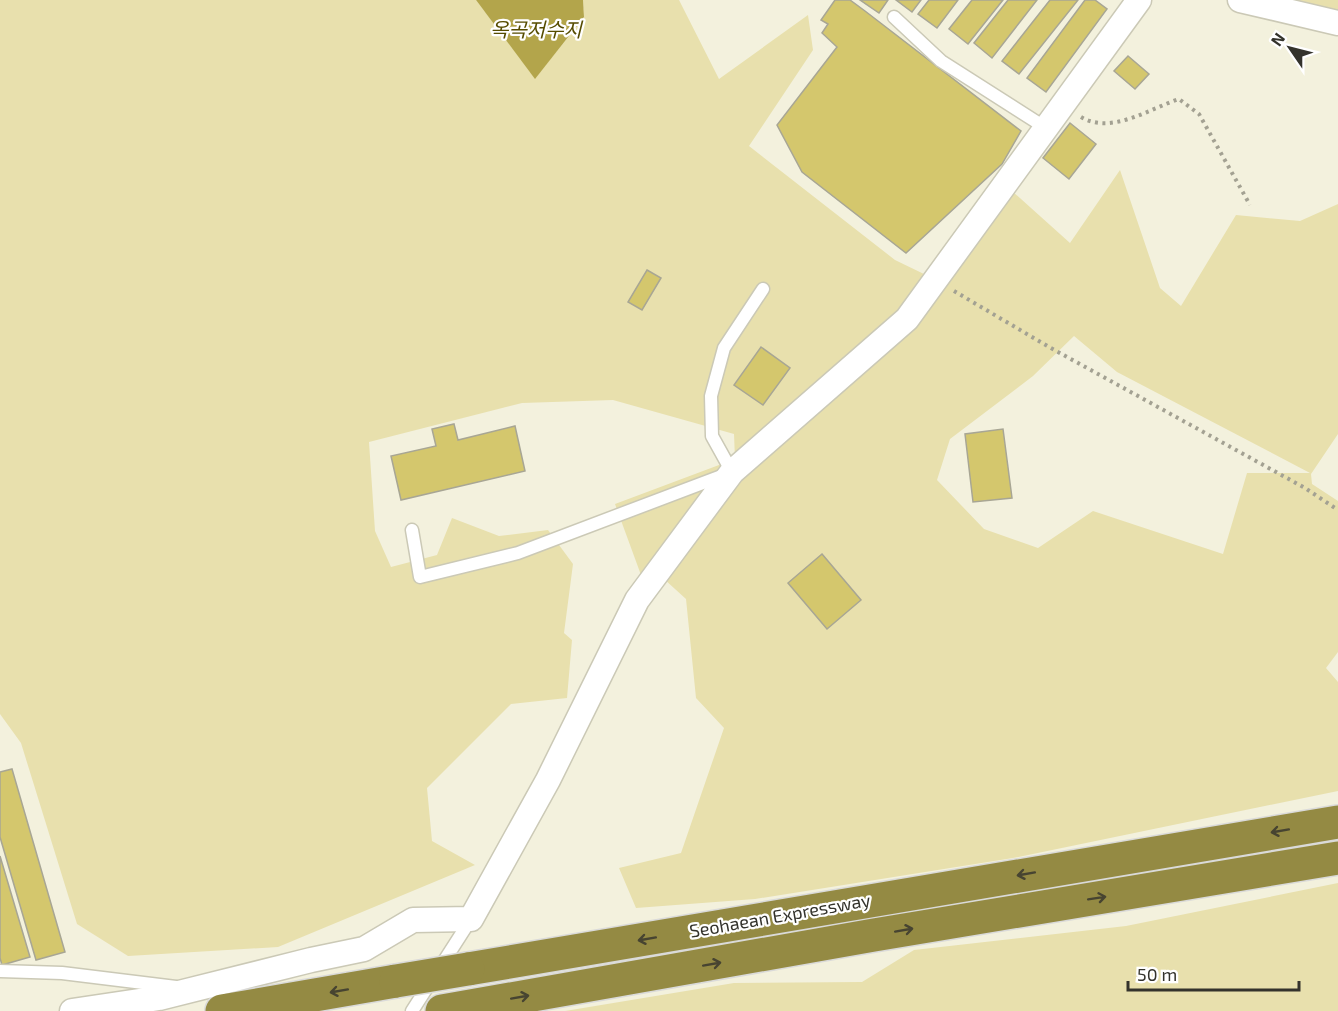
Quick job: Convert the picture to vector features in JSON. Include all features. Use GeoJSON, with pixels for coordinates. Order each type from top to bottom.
{"type":"FeatureCollection","features":[{"type":"Feature","properties":{"kind":"highway","name":"Seohaean Expressway"},"geometry":{"type":"LineString","coordinates":[[222,1011],[1338,822]]}},
{"type":"Feature","properties":{"kind":"highway","name":"Seohaean Expressway"},"geometry":{"type":"LineString","coordinates":[[442,1011],[874,935],[1338,858]]}},
{"type":"Feature","properties":{"kind":"street"},"geometry":{"type":"LineString","coordinates":[[72,1011],[159,998],[364,949],[413,920],[471,919],[548,780],[638,600],[732,472],[907,319],[1139,0]]}},
{"type":"Feature","properties":{"kind":"street"},"geometry":{"type":"LineString","coordinates":[[1240,0],[1338,23]]}},
{"type":"Feature","properties":{"kind":"lane"},"geometry":{"type":"LineString","coordinates":[[894,17],[941,61],[1046,128]]}},
{"type":"Feature","properties":{"kind":"lane"},"geometry":{"type":"LineString","coordinates":[[412,530],[420,577],[518,553],[732,472],[712,436],[711,396],[724,348],[763,289]]}},
{"type":"Feature","properties":{"kind":"lane"},"geometry":{"type":"LineString","coordinates":[[412,1011],[471,919]]}},
{"type":"Feature","properties":{"kind":"lane"},"geometry":{"type":"LineString","coordinates":[[0,971],[62,973],[192,989]]}},
{"type":"Feature","properties":{"kind":"path"},"geometry":{"type":"LineString","coordinates":[[1063,105],[1090,122],[1121,123],[1179,99],[1199,114],[1250,205]]}},
{"type":"Feature","properties":{"kind":"path"},"geometry":{"type":"LineString","coordinates":[[936,279],[1049,347],[1305,488],[1338,510]]}},
{"type":"Feature","properties":{"kind":"shaded area"},"geometry":{"type":"Polygon","coordinates":[[[0,0],[476,0],[535,78],[584,18],[583,0],[679,0],[719,79],[808,15],[813,50],[749,146],[895,260],[926,275],[1012,191],[1070,243],[1120,170],[1160,288],[1181,306],[1236,215],[1300,221],[1338,204],[1338,434],[1311,474],[1312,484],[1338,501],[1338,652],[1326,668],[1338,682],[1338,791],[1013,858],[755,899],[636,908],[619,868],[681,853],[724,728],[696,698],[686,599],[664,579],[641,575],[615,504],[735,459],[734,434],[613,400],[522,403],[369,442],[375,531],[391,567],[437,555],[452,518],[499,536],[548,530],[573,564],[564,633],[572,640],[567,698],[511,704],[427,788],[432,841],[475,865],[278,947],[128,956],[77,924],[21,743],[0,714],[0,0]],[[1074,336],[1033,376],[950,439],[937,480],[984,529],[1038,548],[1093,511],[1223,554],[1247,473],[1310,473],[1117,372],[1074,336]]]}},
{"type":"Feature","properties":{"kind":"shaded area"},"geometry":{"type":"Polygon","coordinates":[[[1288,0],[1338,0],[1338,15],[1288,0]]]}},
{"type":"Feature","properties":{"kind":"shaded area"},"geometry":{"type":"Polygon","coordinates":[[[1338,883],[1338,1011],[565,1011],[734,983],[862,982],[914,950],[1126,926],[1338,883]]]}},
{"type":"Feature","properties":{"kind":"water","name":"옥곡저수지"},"geometry":{"type":"Polygon","coordinates":[[[476,0],[583,0],[584,17],[535,79],[476,0]]]}},
{"type":"Feature","properties":{"kind":"building"},"geometry":{"type":"Polygon","coordinates":[[[835,0],[850,0],[1021,131],[1002,164],[906,253],[802,172],[777,125],[837,47],[822,33],[828,24],[821,20],[835,0]]]}},
{"type":"Feature","properties":{"kind":"building"},"geometry":{"type":"Polygon","coordinates":[[[860,0],[888,0],[879,13],[860,0]]]}},
{"type":"Feature","properties":{"kind":"building"},"geometry":{"type":"Polygon","coordinates":[[[896,0],[921,0],[912,12],[896,0]]]}},
{"type":"Feature","properties":{"kind":"building"},"geometry":{"type":"Polygon","coordinates":[[[929,0],[958,0],[937,28],[918,14],[929,0]]]}},
{"type":"Feature","properties":{"kind":"building"},"geometry":{"type":"Polygon","coordinates":[[[972,0],[1003,0],[968,44],[949,29],[972,0]]]}},
{"type":"Feature","properties":{"kind":"building"},"geometry":{"type":"Polygon","coordinates":[[[1008,0],[1037,0],[992,58],[974,43],[1008,0]]]}},
{"type":"Feature","properties":{"kind":"building"},"geometry":{"type":"Polygon","coordinates":[[[1050,0],[1078,0],[1019,74],[1002,61],[1050,0]]]}},
{"type":"Feature","properties":{"kind":"building"},"geometry":{"type":"Polygon","coordinates":[[[1085,0],[1095,0],[1107,9],[1046,92],[1027,78],[1085,0]]]}},
{"type":"Feature","properties":{"kind":"building"},"geometry":{"type":"Polygon","coordinates":[[[1128,56],[1149,74],[1135,89],[1114,71],[1128,56]]]}},
{"type":"Feature","properties":{"kind":"building"},"geometry":{"type":"Polygon","coordinates":[[[1070,123],[1096,144],[1069,179],[1043,158],[1070,123]]]}},
{"type":"Feature","properties":{"kind":"building"},"geometry":{"type":"Polygon","coordinates":[[[647,270],[661,278],[642,310],[628,302],[647,270]]]}},
{"type":"Feature","properties":{"kind":"building"},"geometry":{"type":"Polygon","coordinates":[[[761,347],[790,368],[763,405],[734,385],[761,347]]]}},
{"type":"Feature","properties":{"kind":"building"},"geometry":{"type":"Polygon","coordinates":[[[454,424],[458,440],[515,426],[525,471],[401,500],[391,456],[436,446],[432,429],[454,424]]]}},
{"type":"Feature","properties":{"kind":"building"},"geometry":{"type":"Polygon","coordinates":[[[1003,429],[1012,498],[973,502],[965,434],[1003,429]]]}},
{"type":"Feature","properties":{"kind":"building"},"geometry":{"type":"Polygon","coordinates":[[[822,554],[861,600],[827,629],[788,583],[822,554]]]}},
{"type":"Feature","properties":{"kind":"building"},"geometry":{"type":"Polygon","coordinates":[[[12,769],[65,952],[36,960],[0,837],[0,772],[12,769]]]}},
{"type":"Feature","properties":{"kind":"building"},"geometry":{"type":"Polygon","coordinates":[[[0,856],[30,957],[2,965],[0,958],[0,856]]]}}]}
